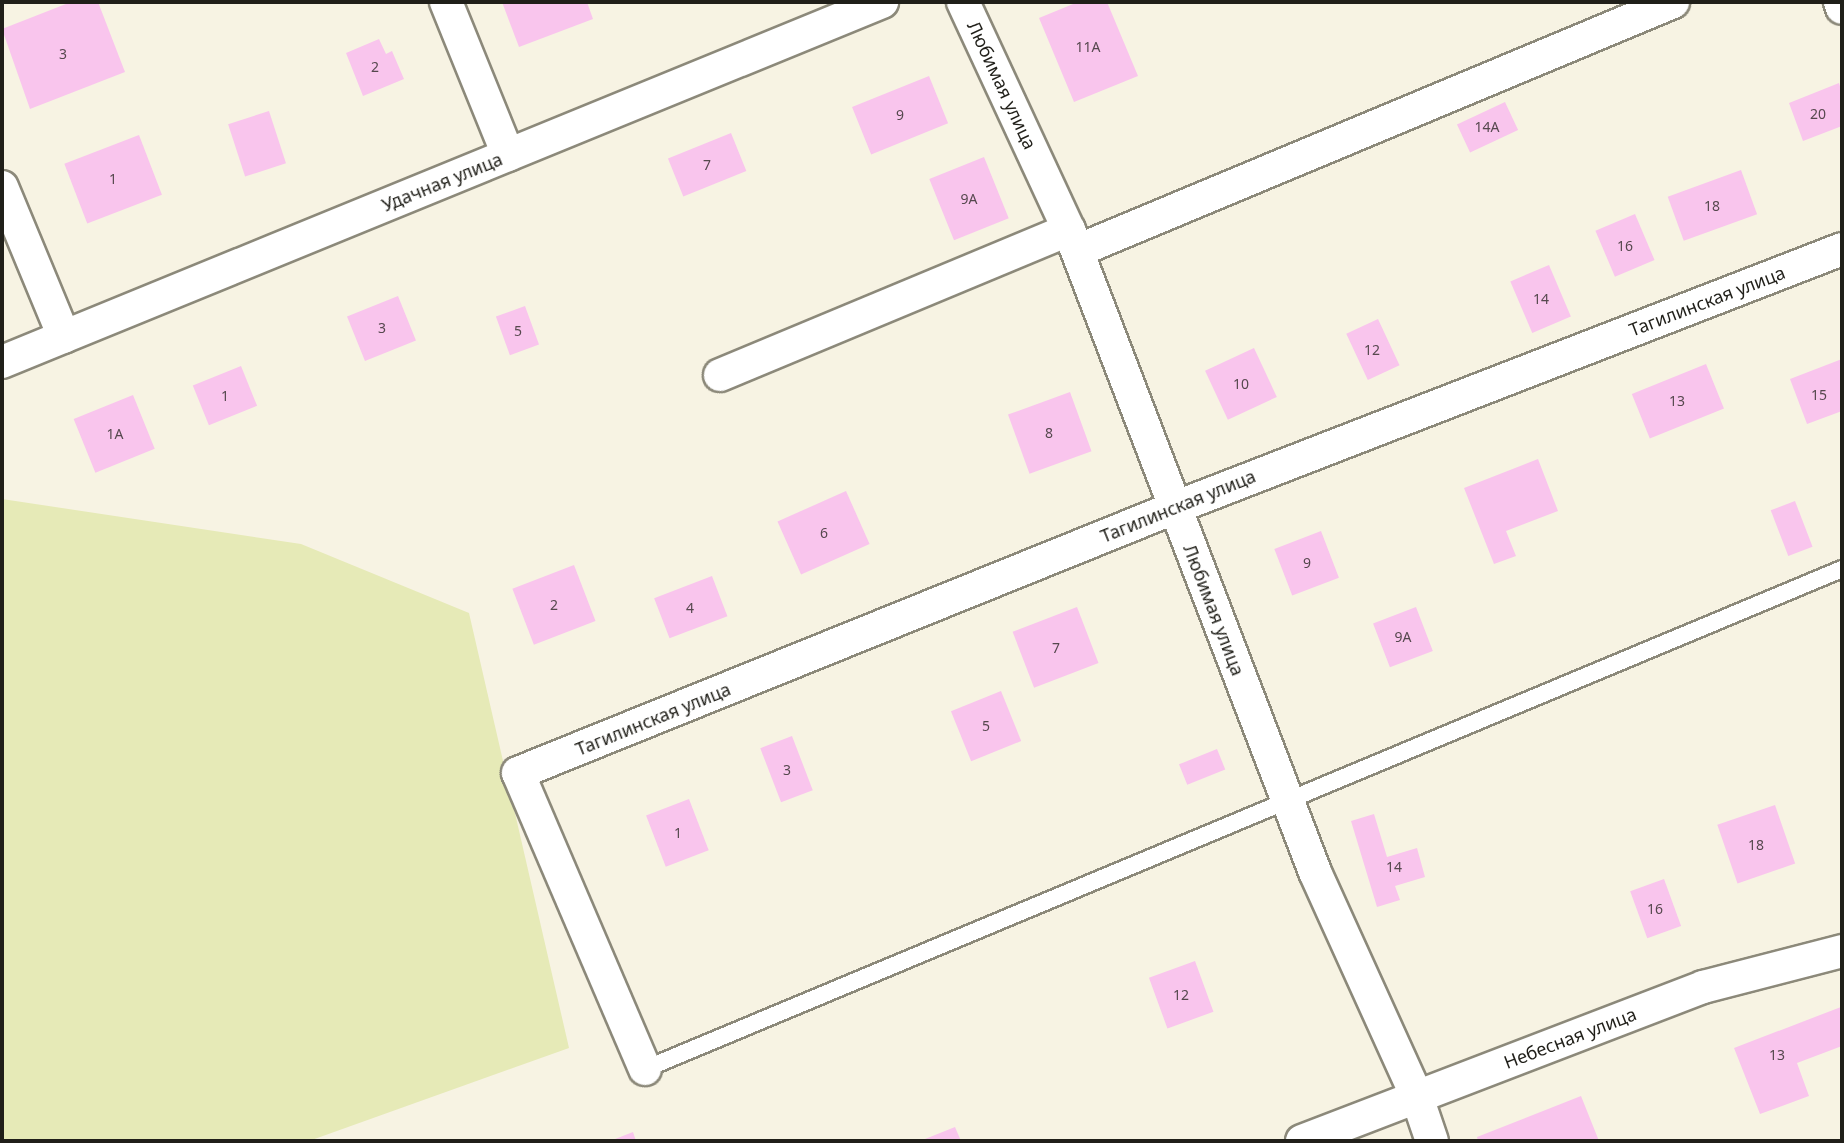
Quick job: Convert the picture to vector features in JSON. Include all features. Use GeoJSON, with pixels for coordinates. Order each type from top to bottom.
{"type":"FeatureCollection","features":[{"type":"Feature","properties":{"kind":"street"},"geometry":{"type":"LineString","coordinates":[[446,2],[508,155]]}},
{"type":"Feature","properties":{"kind":"street","name":"Удачная улица"},"geometry":{"type":"LineString","coordinates":[[2,362],[882,2]]}},
{"type":"Feature","properties":{"kind":"street","name":"Любимая улица"},"geometry":{"type":"LineString","coordinates":[[963,2],[1073,240],[1315,872],[1417,1097],[1432,1141]]}},
{"type":"Feature","properties":{"kind":"street"},"geometry":{"type":"LineString","coordinates":[[720,375],[1073,240],[1673,2]]}},
{"type":"Feature","properties":{"kind":"street"},"geometry":{"type":"LineString","coordinates":[[1840,2],[1842,8]]}},
{"type":"Feature","properties":{"kind":"street"},"geometry":{"type":"LineString","coordinates":[[2,187],[64,337]]}},
{"type":"Feature","properties":{"kind":"street","name":"Тагилинская улица"},"geometry":{"type":"LineString","coordinates":[[645,1069],[518,773],[1174,508],[1842,249]]}},
{"type":"Feature","properties":{"kind":"street","name":"Небесная улица"},"geometry":{"type":"LineString","coordinates":[[1302,1141],[1703,987],[1842,951]]}},
{"type":"Feature","properties":{"kind":"lane"},"geometry":{"type":"LineString","coordinates":[[645,1069],[1842,569]]}},
{"type":"Feature","properties":{"kind":"green space"},"geometry":{"type":"Polygon","coordinates":[[[2,499],[301,544],[469,613],[569,1048],[309,1141],[2,1141],[2,499]]]}},
{"type":"Feature","properties":{"kind":"building"},"geometry":{"type":"Polygon","coordinates":[[[71,2],[98,2],[125,72],[30,109],[2,29],[71,2]]]}},
{"type":"Feature","properties":{"kind":"building"},"geometry":{"type":"Polygon","coordinates":[[[502,2],[587,2],[593,19],[519,47],[502,2]]]}},
{"type":"Feature","properties":{"kind":"building"},"geometry":{"type":"Polygon","coordinates":[[[1078,2],[1107,2],[1138,76],[1074,102],[1039,18],[1078,2]]]}},
{"type":"Feature","properties":{"kind":"building"},"geometry":{"type":"Polygon","coordinates":[[[379,39],[386,54],[392,51],[404,79],[363,96],[346,53],[379,39]]]}},
{"type":"Feature","properties":{"kind":"building"},"geometry":{"type":"Polygon","coordinates":[[[929,76],[948,123],[871,154],[852,107],[929,76]]]}},
{"type":"Feature","properties":{"kind":"building"},"geometry":{"type":"Polygon","coordinates":[[[1839,83],[1842,93],[1842,126],[1803,141],[1789,103],[1839,83]]]}},
{"type":"Feature","properties":{"kind":"building"},"geometry":{"type":"Polygon","coordinates":[[[1505,102],[1518,130],[1470,152],[1457,124],[1505,102]]]}},
{"type":"Feature","properties":{"kind":"building"},"geometry":{"type":"Polygon","coordinates":[[[269,111],[286,163],[245,177],[228,124],[269,111]]]}},
{"type":"Feature","properties":{"kind":"building"},"geometry":{"type":"Polygon","coordinates":[[[731,133],[746,171],[683,196],[668,158],[731,133]]]}},
{"type":"Feature","properties":{"kind":"building"},"geometry":{"type":"Polygon","coordinates":[[[139,135],[162,195],[87,223],[64,164],[139,135]]]}},
{"type":"Feature","properties":{"kind":"building"},"geometry":{"type":"Polygon","coordinates":[[[984,157],[1009,218],[954,240],[929,179],[984,157]]]}},
{"type":"Feature","properties":{"kind":"building"},"geometry":{"type":"Polygon","coordinates":[[[1741,170],[1757,214],[1684,241],[1668,197],[1741,170]]]}},
{"type":"Feature","properties":{"kind":"building"},"geometry":{"type":"Polygon","coordinates":[[[1635,214],[1655,260],[1615,277],[1595,231],[1635,214]]]}},
{"type":"Feature","properties":{"kind":"building"},"geometry":{"type":"Polygon","coordinates":[[[1549,265],[1571,317],[1532,333],[1510,281],[1549,265]]]}},
{"type":"Feature","properties":{"kind":"building"},"geometry":{"type":"Polygon","coordinates":[[[398,296],[416,341],[365,361],[347,317],[398,296]]]}},
{"type":"Feature","properties":{"kind":"building"},"geometry":{"type":"Polygon","coordinates":[[[525,306],[539,345],[510,355],[496,317],[525,306]]]}},
{"type":"Feature","properties":{"kind":"building"},"geometry":{"type":"Polygon","coordinates":[[[1378,319],[1400,365],[1368,380],[1346,334],[1378,319]]]}},
{"type":"Feature","properties":{"kind":"building"},"geometry":{"type":"Polygon","coordinates":[[[1254,348],[1277,397],[1228,420],[1205,371],[1254,348]]]}},
{"type":"Feature","properties":{"kind":"building"},"geometry":{"type":"Polygon","coordinates":[[[1842,359],[1842,411],[1807,424],[1790,379],[1842,359]]]}},
{"type":"Feature","properties":{"kind":"building"},"geometry":{"type":"Polygon","coordinates":[[[1706,364],[1724,409],[1650,438],[1632,394],[1706,364]]]}},
{"type":"Feature","properties":{"kind":"building"},"geometry":{"type":"Polygon","coordinates":[[[241,366],[257,406],[209,425],[193,385],[241,366]]]}},
{"type":"Feature","properties":{"kind":"building"},"geometry":{"type":"Polygon","coordinates":[[[1070,392],[1092,451],[1030,474],[1008,415],[1070,392]]]}},
{"type":"Feature","properties":{"kind":"building"},"geometry":{"type":"Polygon","coordinates":[[[133,395],[155,449],[95,473],[74,419],[133,395]]]}},
{"type":"Feature","properties":{"kind":"building"},"geometry":{"type":"Polygon","coordinates":[[[1538,459],[1558,511],[1506,531],[1516,556],[1494,564],[1464,488],[1538,459]]]}},
{"type":"Feature","properties":{"kind":"building"},"geometry":{"type":"Polygon","coordinates":[[[846,491],[870,544],[801,574],[777,522],[846,491]]]}},
{"type":"Feature","properties":{"kind":"building"},"geometry":{"type":"Polygon","coordinates":[[[1795,501],[1813,547],[1788,556],[1771,510],[1795,501]]]}},
{"type":"Feature","properties":{"kind":"building"},"geometry":{"type":"Polygon","coordinates":[[[1321,531],[1339,578],[1292,596],[1274,549],[1321,531]]]}},
{"type":"Feature","properties":{"kind":"building"},"geometry":{"type":"Polygon","coordinates":[[[574,565],[596,621],[534,645],[512,589],[574,565]]]}},
{"type":"Feature","properties":{"kind":"building"},"geometry":{"type":"Polygon","coordinates":[[[712,576],[727,616],[670,638],[654,598],[712,576]]]}},
{"type":"Feature","properties":{"kind":"building"},"geometry":{"type":"Polygon","coordinates":[[[1077,607],[1099,663],[1034,688],[1013,632],[1077,607]]]}},
{"type":"Feature","properties":{"kind":"building"},"geometry":{"type":"Polygon","coordinates":[[[1416,607],[1433,651],[1390,667],[1373,623],[1416,607]]]}},
{"type":"Feature","properties":{"kind":"building"},"geometry":{"type":"Polygon","coordinates":[[[1001,691],[1021,741],[971,761],[951,711],[1001,691]]]}},
{"type":"Feature","properties":{"kind":"building"},"geometry":{"type":"Polygon","coordinates":[[[792,736],[813,790],[781,802],[760,748],[792,736]]]}},
{"type":"Feature","properties":{"kind":"building"},"geometry":{"type":"Polygon","coordinates":[[[1217,749],[1225,769],[1187,785],[1179,764],[1217,749]]]}},
{"type":"Feature","properties":{"kind":"building"},"geometry":{"type":"Polygon","coordinates":[[[689,799],[709,850],[666,867],[646,815],[689,799]]]}},
{"type":"Feature","properties":{"kind":"building"},"geometry":{"type":"Polygon","coordinates":[[[1775,805],[1795,864],[1738,883],[1717,825],[1775,805]]]}},
{"type":"Feature","properties":{"kind":"building"},"geometry":{"type":"Polygon","coordinates":[[[1374,814],[1387,857],[1417,848],[1425,877],[1395,886],[1400,900],[1377,907],[1351,821],[1374,814]]]}},
{"type":"Feature","properties":{"kind":"building"},"geometry":{"type":"Polygon","coordinates":[[[1664,879],[1681,926],[1647,938],[1630,891],[1664,879]]]}},
{"type":"Feature","properties":{"kind":"building"},"geometry":{"type":"Polygon","coordinates":[[[1195,961],[1213,1012],[1167,1029],[1149,978],[1195,961]]]}},
{"type":"Feature","properties":{"kind":"building"},"geometry":{"type":"Polygon","coordinates":[[[1841,1007],[1842,1046],[1797,1063],[1809,1096],[1760,1114],[1734,1048],[1841,1007]]]}},
{"type":"Feature","properties":{"kind":"building"},"geometry":{"type":"Polygon","coordinates":[[[1581,1096],[1599,1141],[1478,1141],[1477,1137],[1581,1096]]]}},
{"type":"Feature","properties":{"kind":"building"},"geometry":{"type":"Polygon","coordinates":[[[955,1127],[961,1141],[920,1141],[955,1127]]]}},
{"type":"Feature","properties":{"kind":"building"},"geometry":{"type":"Polygon","coordinates":[[[633,1132],[636,1141],[610,1141],[633,1132]]]}}]}
